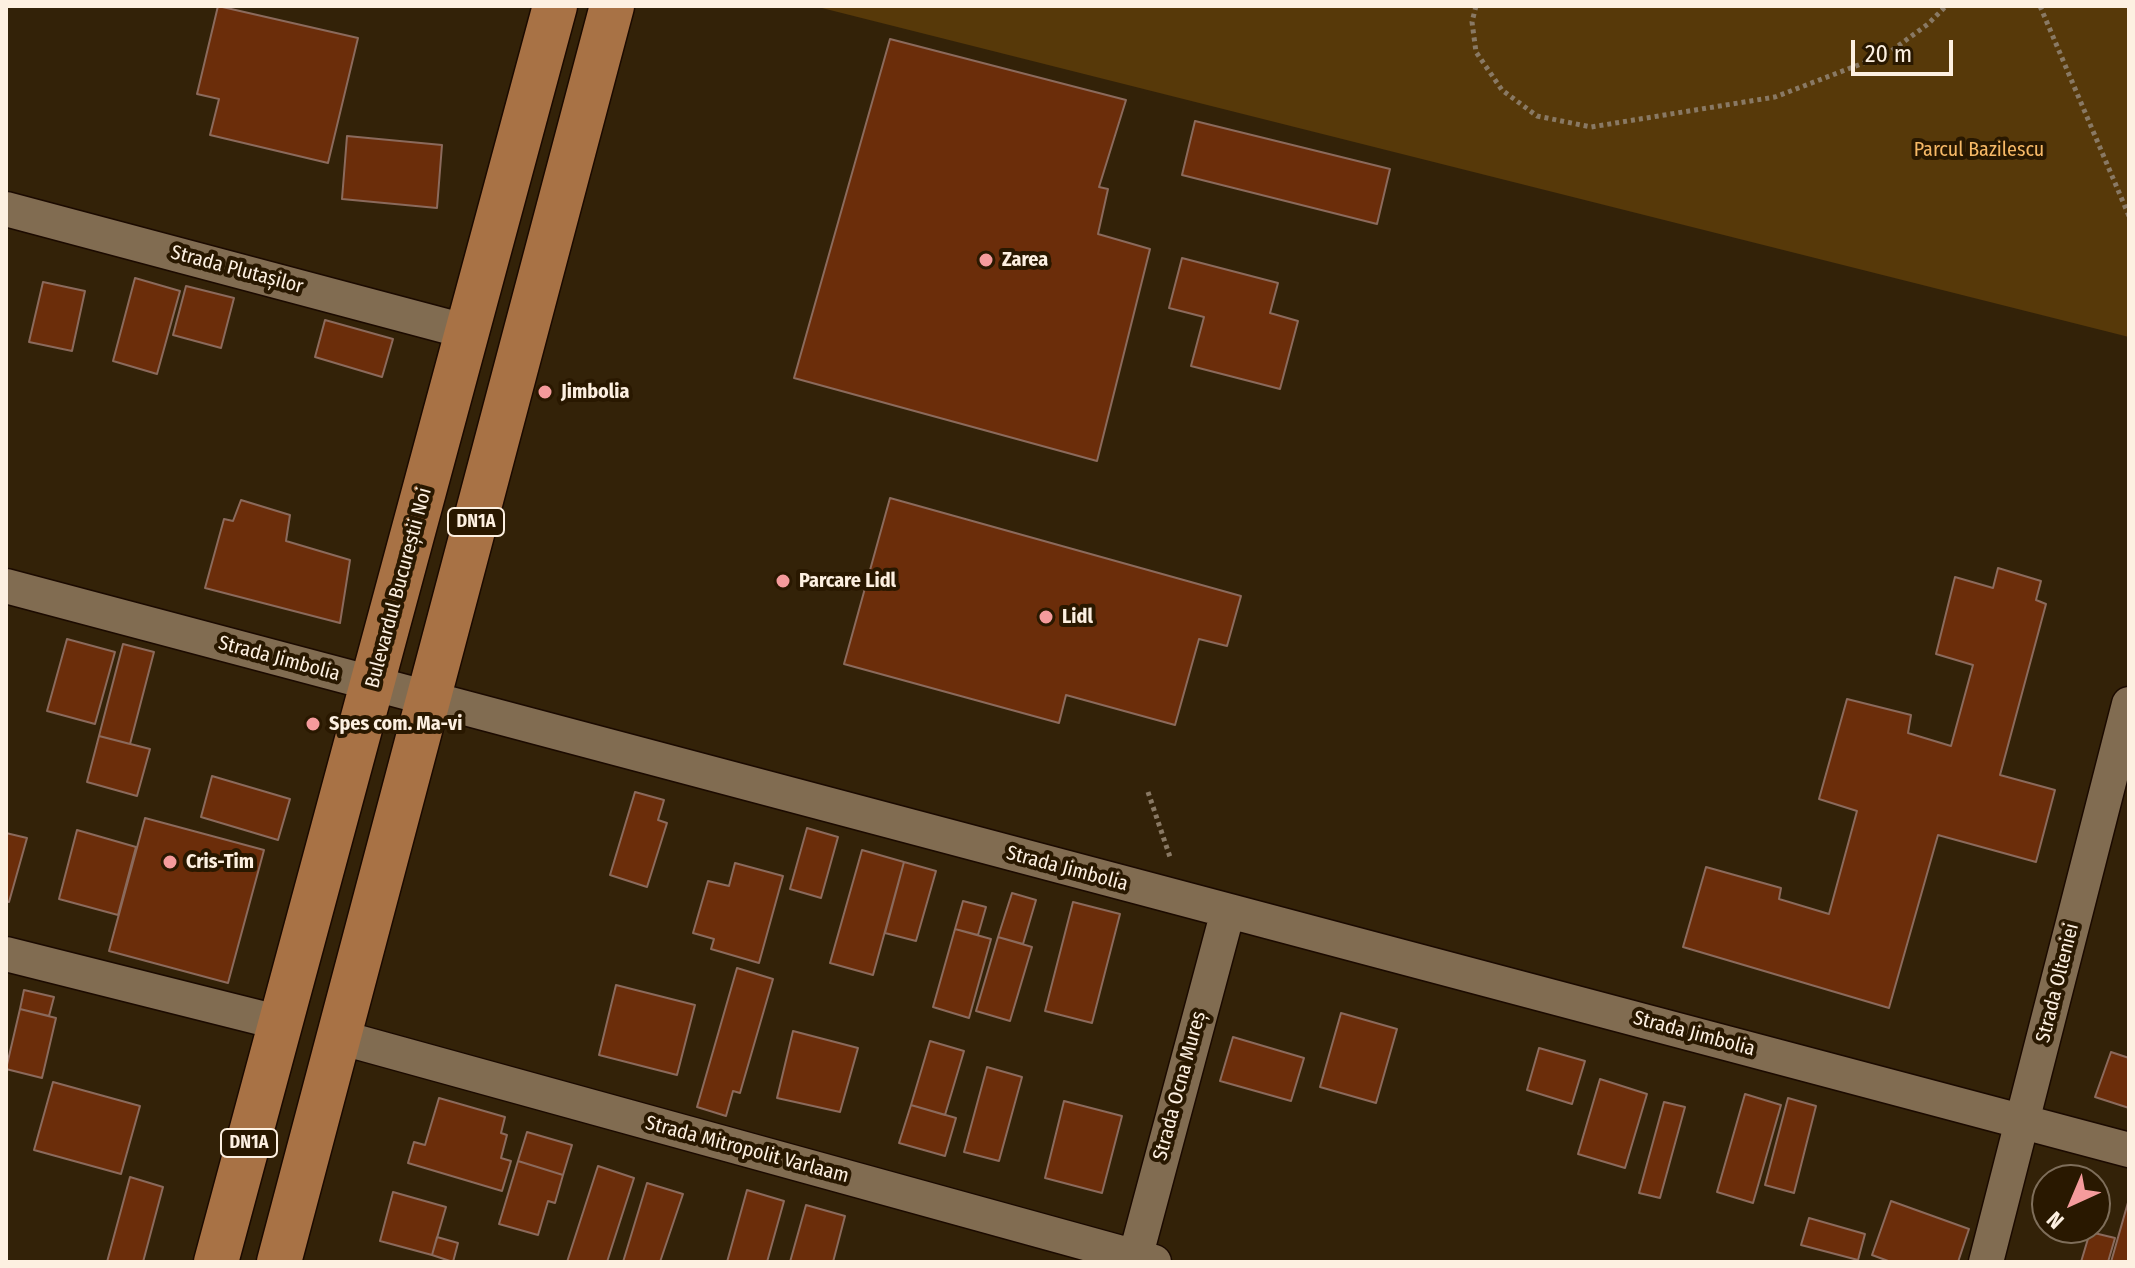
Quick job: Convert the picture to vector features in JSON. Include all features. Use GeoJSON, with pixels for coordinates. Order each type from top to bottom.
{"type":"FeatureCollection","features":[{"type":"Feature","properties":{"kind":"main road","name":"Bulevardul Bucureștii Noi"},"geometry":{"type":"LineString","coordinates":[[216,1262],[555,6]]}},
{"type":"Feature","properties":{"kind":"main road","name":"DN1A"},"geometry":{"type":"LineString","coordinates":[[279,1262],[612,6]]}},
{"type":"Feature","properties":{"kind":"street","name":"Strada Plutașilor"},"geometry":{"type":"LineString","coordinates":[[6,209],[468,332]]}},
{"type":"Feature","properties":{"kind":"street","name":"Strada Jimbolia"},"geometry":{"type":"LineString","coordinates":[[6,586],[2129,1150]]}},
{"type":"Feature","properties":{"kind":"street","name":"Strada Olteniei"},"geometry":{"type":"LineString","coordinates":[[1986,1262],[2120,778],[2129,704]]}},
{"type":"Feature","properties":{"kind":"street","name":"Strada Ocna Mureș"},"geometry":{"type":"LineString","coordinates":[[1141,1260],[1228,911]]}},
{"type":"Feature","properties":{"kind":"street"},"geometry":{"type":"LineString","coordinates":[[6,954],[281,1023]]}},
{"type":"Feature","properties":{"kind":"street","name":"Strada Mitropolit Varlaam"},"geometry":{"type":"LineString","coordinates":[[339,1037],[1141,1260]]}},
{"type":"Feature","properties":{"kind":"path"},"geometry":{"type":"LineString","coordinates":[[1476,6],[1472,22],[1476,52],[1502,90],[1537,116],[1591,127],[1775,97],[1887,54],[1928,24],[1946,6]]}},
{"type":"Feature","properties":{"kind":"path"},"geometry":{"type":"LineString","coordinates":[[2040,6],[2129,216]]}},
{"type":"Feature","properties":{"kind":"path"},"geometry":{"type":"LineString","coordinates":[[1148,792],[1174,869]]}},
{"type":"Feature","properties":{"kind":"green space","name":"Parcul Bazilescu"},"geometry":{"type":"Polygon","coordinates":[[[814,6],[2129,6],[2129,337],[814,6]]]}},
{"type":"Feature","properties":{"kind":"building"},"geometry":{"type":"Polygon","coordinates":[[[218,6],[358,38],[328,163],[210,135],[219,99],[197,94],[218,6]]]}},
{"type":"Feature","properties":{"kind":"building","name":"Zarea"},"geometry":{"type":"Polygon","coordinates":[[[890,39],[1126,100],[1099,187],[1108,189],[1098,234],[1150,249],[1097,461],[794,378],[890,39]]]}},
{"type":"Feature","properties":{"kind":"building"},"geometry":{"type":"Polygon","coordinates":[[[1195,121],[1390,169],[1377,224],[1182,175],[1195,121]]]}},
{"type":"Feature","properties":{"kind":"building"},"geometry":{"type":"Polygon","coordinates":[[[347,136],[442,145],[437,208],[342,199],[347,136]]]}},
{"type":"Feature","properties":{"kind":"building"},"geometry":{"type":"Polygon","coordinates":[[[1182,258],[1278,283],[1270,313],[1298,321],[1280,389],[1191,366],[1204,317],[1169,308],[1182,258]]]}},
{"type":"Feature","properties":{"kind":"building"},"geometry":{"type":"Polygon","coordinates":[[[135,278],[180,291],[157,374],[113,361],[135,278]]]}},
{"type":"Feature","properties":{"kind":"building"},"geometry":{"type":"Polygon","coordinates":[[[43,282],[85,291],[72,351],[29,342],[43,282]]]}},
{"type":"Feature","properties":{"kind":"building"},"geometry":{"type":"Polygon","coordinates":[[[186,286],[234,298],[221,348],[173,335],[186,286]]]}},
{"type":"Feature","properties":{"kind":"building"},"geometry":{"type":"Polygon","coordinates":[[[325,320],[393,339],[382,377],[315,357],[325,320]]]}},
{"type":"Feature","properties":{"kind":"building","name":"Lidl"},"geometry":{"type":"Polygon","coordinates":[[[890,498],[1241,596],[1227,646],[1199,639],[1175,725],[1066,695],[1059,723],[844,664],[890,498]]]}},
{"type":"Feature","properties":{"kind":"building"},"geometry":{"type":"Polygon","coordinates":[[[241,500],[290,515],[286,541],[350,560],[340,623],[205,588],[224,519],[233,521],[241,500]]]}},
{"type":"Feature","properties":{"kind":"building"},"geometry":{"type":"Polygon","coordinates":[[[1998,568],[2041,581],[2036,600],[2046,604],[2000,775],[2055,790],[2036,862],[1938,835],[1889,1008],[1683,947],[1706,867],[1781,888],[1779,899],[1829,914],[1857,811],[1819,799],[1847,699],[1911,715],[1908,733],[1951,746],[1973,665],[1936,654],[1955,577],[1993,588],[1998,568]]]}},
{"type":"Feature","properties":{"kind":"building"},"geometry":{"type":"Polygon","coordinates":[[[67,639],[115,652],[95,724],[47,711],[67,639]]]}},
{"type":"Feature","properties":{"kind":"building"},"geometry":{"type":"Polygon","coordinates":[[[123,644],[154,652],[130,744],[99,736],[123,644]]]}},
{"type":"Feature","properties":{"kind":"building"},"geometry":{"type":"Polygon","coordinates":[[[99,736],[150,749],[137,796],[87,782],[99,736]]]}},
{"type":"Feature","properties":{"kind":"building"},"geometry":{"type":"Polygon","coordinates":[[[212,776],[290,799],[278,840],[201,817],[212,776]]]}},
{"type":"Feature","properties":{"kind":"building"},"geometry":{"type":"Polygon","coordinates":[[[635,792],[664,800],[658,820],[667,823],[647,887],[610,875],[635,792]]]}},
{"type":"Feature","properties":{"kind":"building"},"geometry":{"type":"Polygon","coordinates":[[[145,818],[264,850],[228,983],[109,951],[145,818]]]}},
{"type":"Feature","properties":{"kind":"building"},"geometry":{"type":"Polygon","coordinates":[[[807,828],[838,837],[821,898],[790,889],[807,828]]]}},
{"type":"Feature","properties":{"kind":"building"},"geometry":{"type":"Polygon","coordinates":[[[77,830],[136,847],[118,915],[59,899],[77,830]]]}},
{"type":"Feature","properties":{"kind":"building"},"geometry":{"type":"Polygon","coordinates":[[[6,833],[27,838],[9,902],[6,901],[6,833]]]}},
{"type":"Feature","properties":{"kind":"building"},"geometry":{"type":"Polygon","coordinates":[[[862,850],[904,862],[873,975],[830,963],[862,850]]]}},
{"type":"Feature","properties":{"kind":"building"},"geometry":{"type":"Polygon","coordinates":[[[904,862],[936,871],[916,941],[885,933],[904,862]]]}},
{"type":"Feature","properties":{"kind":"building"},"geometry":{"type":"Polygon","coordinates":[[[735,863],[783,876],[759,963],[711,949],[714,939],[693,933],[708,881],[729,886],[735,863]]]}},
{"type":"Feature","properties":{"kind":"building"},"geometry":{"type":"Polygon","coordinates":[[[1012,893],[1036,900],[1023,944],[998,937],[1012,893]]]}},
{"type":"Feature","properties":{"kind":"building"},"geometry":{"type":"Polygon","coordinates":[[[963,901],[986,907],[978,935],[955,929],[963,901]]]}},
{"type":"Feature","properties":{"kind":"building"},"geometry":{"type":"Polygon","coordinates":[[[1073,902],[1120,914],[1092,1023],[1045,1011],[1073,902]]]}},
{"type":"Feature","properties":{"kind":"building"},"geometry":{"type":"Polygon","coordinates":[[[955,929],[991,939],[969,1018],[933,1007],[955,929]]]}},
{"type":"Feature","properties":{"kind":"building"},"geometry":{"type":"Polygon","coordinates":[[[998,937],[1032,947],[1010,1021],[976,1011],[998,937]]]}},
{"type":"Feature","properties":{"kind":"building"},"geometry":{"type":"Polygon","coordinates":[[[737,968],[773,979],[740,1093],[733,1091],[726,1116],[697,1107],[737,968]]]}},
{"type":"Feature","properties":{"kind":"building"},"geometry":{"type":"Polygon","coordinates":[[[616,985],[695,1005],[677,1075],[599,1055],[616,985]]]}},
{"type":"Feature","properties":{"kind":"building"},"geometry":{"type":"Polygon","coordinates":[[[24,990],[54,997],[49,1016],[20,1009],[24,990]]]}},
{"type":"Feature","properties":{"kind":"building"},"geometry":{"type":"Polygon","coordinates":[[[20,1009],[56,1018],[42,1078],[6,1069],[20,1009]]]}},
{"type":"Feature","properties":{"kind":"building"},"geometry":{"type":"Polygon","coordinates":[[[1341,1013],[1397,1029],[1376,1103],[1320,1087],[1341,1013]]]}},
{"type":"Feature","properties":{"kind":"building"},"geometry":{"type":"Polygon","coordinates":[[[793,1031],[858,1048],[840,1112],[777,1098],[793,1031]]]}},
{"type":"Feature","properties":{"kind":"building"},"geometry":{"type":"Polygon","coordinates":[[[1233,1037],[1304,1058],[1291,1101],[1220,1081],[1233,1037]]]}},
{"type":"Feature","properties":{"kind":"building"},"geometry":{"type":"Polygon","coordinates":[[[930,1041],[964,1051],[945,1115],[911,1105],[930,1041]]]}},
{"type":"Feature","properties":{"kind":"building"},"geometry":{"type":"Polygon","coordinates":[[[1539,1048],[1585,1061],[1572,1104],[1527,1090],[1539,1048]]]}},
{"type":"Feature","properties":{"kind":"building"},"geometry":{"type":"Polygon","coordinates":[[[2111,1052],[2129,1058],[2129,1108],[2095,1097],[2111,1052]]]}},
{"type":"Feature","properties":{"kind":"building"},"geometry":{"type":"Polygon","coordinates":[[[987,1067],[1022,1077],[999,1161],[964,1152],[987,1067]]]}},
{"type":"Feature","properties":{"kind":"building"},"geometry":{"type":"Polygon","coordinates":[[[1600,1079],[1647,1094],[1625,1168],[1578,1154],[1600,1079]]]}},
{"type":"Feature","properties":{"kind":"building"},"geometry":{"type":"Polygon","coordinates":[[[53,1082],[140,1106],[121,1174],[34,1150],[53,1082]]]}},
{"type":"Feature","properties":{"kind":"building"},"geometry":{"type":"Polygon","coordinates":[[[1745,1094],[1781,1105],[1753,1203],[1717,1192],[1745,1094]]]}},
{"type":"Feature","properties":{"kind":"building"},"geometry":{"type":"Polygon","coordinates":[[[439,1098],[505,1117],[501,1133],[507,1135],[501,1158],[511,1161],[502,1191],[408,1163],[414,1142],[425,1145],[439,1098]]]}},
{"type":"Feature","properties":{"kind":"building"},"geometry":{"type":"Polygon","coordinates":[[[1788,1098],[1816,1106],[1794,1193],[1765,1185],[1788,1098]]]}},
{"type":"Feature","properties":{"kind":"building"},"geometry":{"type":"Polygon","coordinates":[[[1064,1101],[1122,1116],[1102,1193],[1045,1178],[1064,1101]]]}},
{"type":"Feature","properties":{"kind":"building"},"geometry":{"type":"Polygon","coordinates":[[[1664,1102],[1685,1107],[1660,1198],[1639,1193],[1664,1102]]]}},
{"type":"Feature","properties":{"kind":"building"},"geometry":{"type":"Polygon","coordinates":[[[911,1105],[956,1118],[945,1156],[899,1143],[911,1105]]]}},
{"type":"Feature","properties":{"kind":"building"},"geometry":{"type":"Polygon","coordinates":[[[527,1132],[572,1145],[563,1175],[518,1161],[527,1132]]]}},
{"type":"Feature","properties":{"kind":"building"},"geometry":{"type":"Polygon","coordinates":[[[518,1161],[563,1175],[555,1203],[548,1201],[538,1235],[499,1224],[518,1161]]]}},
{"type":"Feature","properties":{"kind":"building"},"geometry":{"type":"Polygon","coordinates":[[[598,1166],[634,1178],[607,1262],[567,1262],[598,1166]]]}},
{"type":"Feature","properties":{"kind":"building"},"geometry":{"type":"Polygon","coordinates":[[[130,1177],[163,1187],[143,1262],[107,1262],[130,1177]]]}},
{"type":"Feature","properties":{"kind":"building"},"geometry":{"type":"Polygon","coordinates":[[[647,1183],[683,1194],[660,1262],[623,1262],[647,1183]]]}},
{"type":"Feature","properties":{"kind":"building"},"geometry":{"type":"Polygon","coordinates":[[[747,1190],[784,1201],[767,1262],[727,1262],[747,1190]]]}},
{"type":"Feature","properties":{"kind":"building"},"geometry":{"type":"Polygon","coordinates":[[[393,1192],[446,1207],[432,1255],[380,1241],[393,1192]]]}},
{"type":"Feature","properties":{"kind":"building"},"geometry":{"type":"Polygon","coordinates":[[[2129,1199],[2129,1262],[2111,1262],[2129,1199]]]}},
{"type":"Feature","properties":{"kind":"building"},"geometry":{"type":"Polygon","coordinates":[[[1891,1201],[1969,1229],[1958,1262],[1891,1262],[1872,1255],[1891,1201]]]}},
{"type":"Feature","properties":{"kind":"building"},"geometry":{"type":"Polygon","coordinates":[[[806,1205],[845,1216],[833,1262],[790,1262],[806,1205]]]}},
{"type":"Feature","properties":{"kind":"building"},"geometry":{"type":"Polygon","coordinates":[[[1809,1218],[1865,1234],[1858,1260],[1801,1245],[1809,1218]]]}},
{"type":"Feature","properties":{"kind":"building"},"geometry":{"type":"Polygon","coordinates":[[[437,1237],[458,1243],[453,1262],[432,1255],[437,1237]]]}},
{"type":"Feature","properties":{"kind":"building"},"geometry":{"type":"Polygon","coordinates":[[[2111,1237],[2115,1238],[2108,1262],[2081,1262],[2086,1244],[2111,1244],[2111,1237]]]}},
{"type":"Feature","properties":{"kind":"place","name":"Zarea"},"geometry":{"type":"Point","coordinates":[986,260]}},
{"type":"Feature","properties":{"kind":"place","name":"Jimbolia"},"geometry":{"type":"Point","coordinates":[545,392]}},
{"type":"Feature","properties":{"kind":"place","name":"Parcare Lidl"},"geometry":{"type":"Point","coordinates":[783,581]}},
{"type":"Feature","properties":{"kind":"place","name":"Lidl"},"geometry":{"type":"Point","coordinates":[1046,617]}},
{"type":"Feature","properties":{"kind":"place","name":"Spes com. Ma-vi"},"geometry":{"type":"Point","coordinates":[313,724]}},
{"type":"Feature","properties":{"kind":"place","name":"Cris-Tim"},"geometry":{"type":"Point","coordinates":[170,862]}}]}
